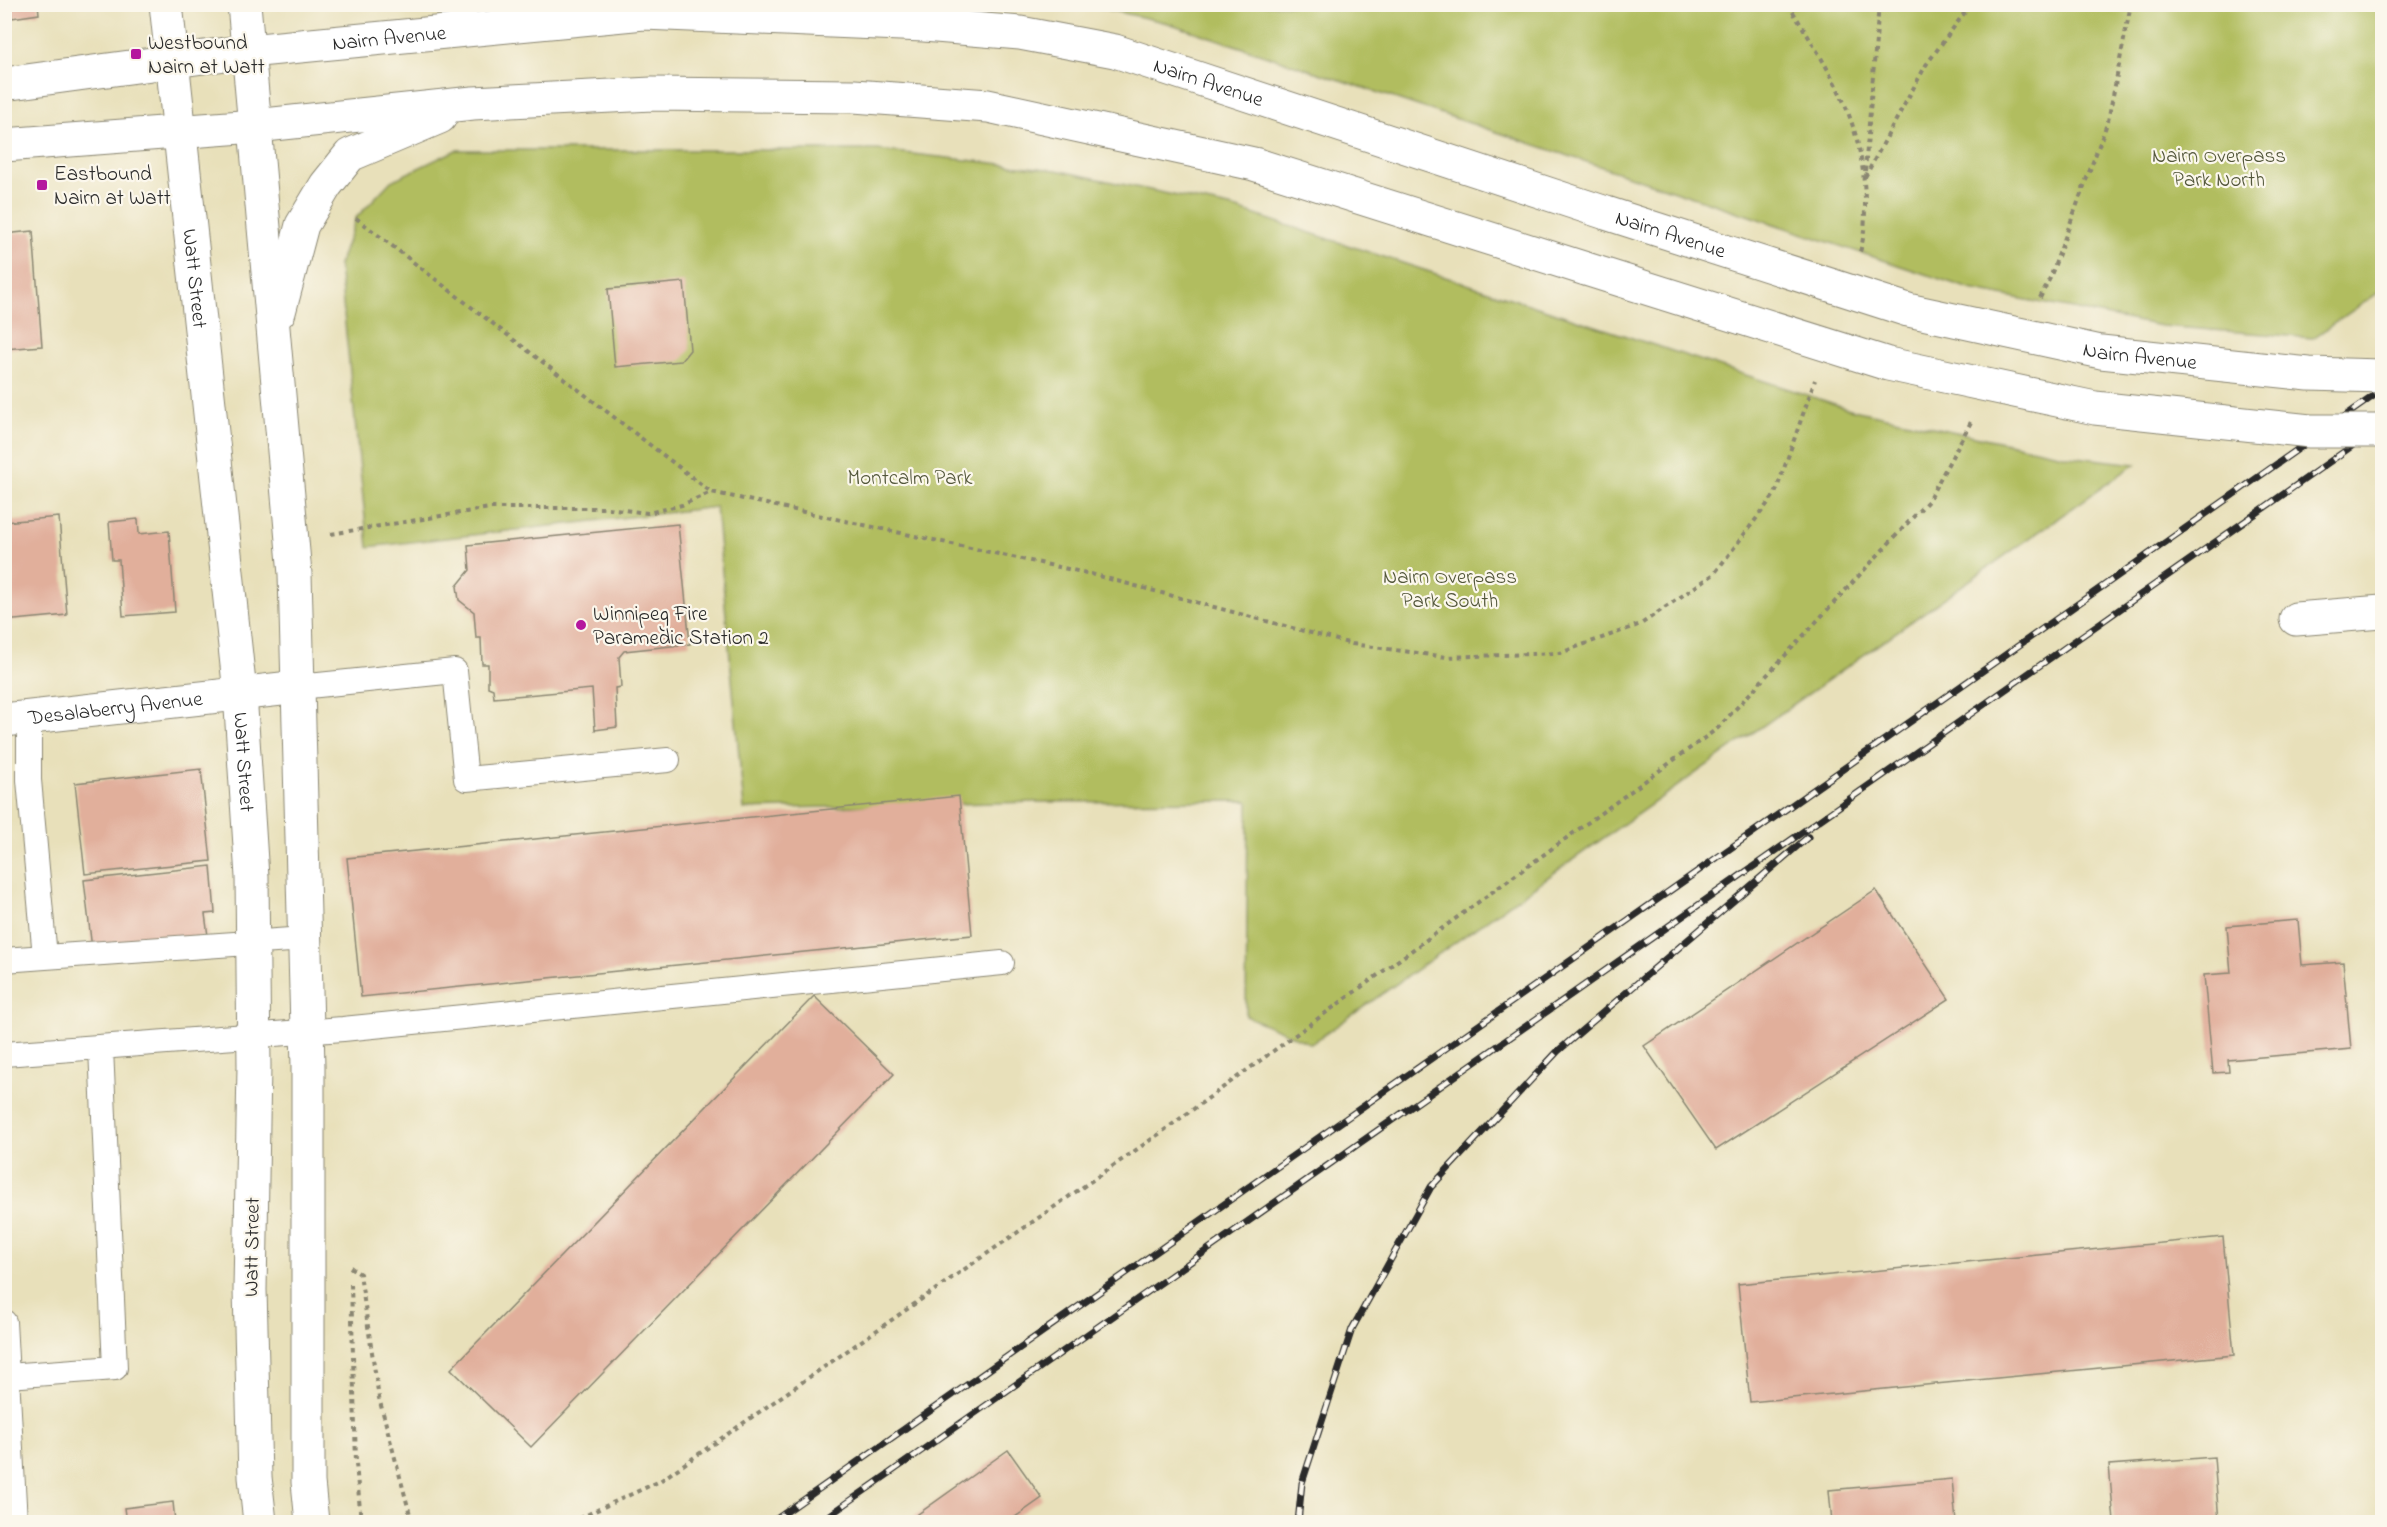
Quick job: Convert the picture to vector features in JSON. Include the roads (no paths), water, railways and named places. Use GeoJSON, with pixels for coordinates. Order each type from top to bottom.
{"type":"FeatureCollection","features":[{"type":"Feature","properties":{"kind":"main road","name":"Watt Street"},"geometry":{"type":"LineString","coordinates":[[166,4],[170,61],[180,132],[240,693],[252,877],[254,1036],[250,1290],[255,1477],[260,1522]]}},
{"type":"Feature","properties":{"kind":"main road"},"geometry":{"type":"LineString","coordinates":[[244,4],[292,541],[299,687],[307,1032],[308,1482],[312,1522]]}},
{"type":"Feature","properties":{"kind":"main road"},"geometry":{"type":"LineString","coordinates":[[605,4],[644,13]]}},
{"type":"Feature","properties":{"kind":"main road","name":"Nairn Avenue"},"geometry":{"type":"LineString","coordinates":[[4,84],[248,51],[644,13],[924,25],[1020,33],[1115,51],[1908,310],[2101,352],[2309,374],[2382,376]]}},
{"type":"Feature","properties":{"kind":"main road"},"geometry":{"type":"LineString","coordinates":[[4,145],[255,126],[473,103],[652,94],[854,96],[988,106],[1254,164],[1888,364],[2095,408],[2310,431],[2382,431]]}},
{"type":"Feature","properties":{"kind":"main road"},"geometry":{"type":"LineString","coordinates":[[273,334],[302,225],[326,185],[350,155],[473,103]]}},
{"type":"Feature","properties":{"kind":"main road"},"geometry":{"type":"LineString","coordinates":[[2296,619],[2382,612]]}},
{"type":"Feature","properties":{"kind":"main road","name":"Desalaberry Avenue"},"geometry":{"type":"LineString","coordinates":[[17,719],[299,687]]}},
{"type":"Feature","properties":{"kind":"lane"},"geometry":{"type":"LineString","coordinates":[[299,687],[455,671],[466,779],[668,760]]}},
{"type":"Feature","properties":{"kind":"lane"},"geometry":{"type":"LineString","coordinates":[[17,719],[29,780],[45,957]]}},
{"type":"Feature","properties":{"kind":"lane"},"geometry":{"type":"LineString","coordinates":[[4,960],[305,939]]}},
{"type":"Feature","properties":{"kind":"lane"},"geometry":{"type":"LineString","coordinates":[[4,1054],[307,1032],[1002,963]]}},
{"type":"Feature","properties":{"kind":"lane"},"geometry":{"type":"LineString","coordinates":[[8,1376],[115,1368],[101,1048]]}},
{"type":"Feature","properties":{"kind":"lane"},"geometry":{"type":"LineString","coordinates":[[4,1322],[15,1522]]}},
{"type":"Feature","properties":{"kind":"railway"},"geometry":{"type":"LineString","coordinates":[[772,1522],[2382,390]]}},
{"type":"Feature","properties":{"kind":"railway"},"geometry":{"type":"LineString","coordinates":[[820,1522],[2382,425]]}},
{"type":"Feature","properties":{"kind":"railway"},"geometry":{"type":"LineString","coordinates":[[1298,1522],[1302,1483],[1352,1329],[1431,1187],[1558,1051],[1808,837]]}},
{"type":"Feature","properties":{"kind":"place","name":"Westbound Nairn at Watt"},"geometry":{"type":"Point","coordinates":[136,54]}},
{"type":"Feature","properties":{"kind":"place","name":"Eastbound Nairn at Watt"},"geometry":{"type":"Point","coordinates":[42,185]}},
{"type":"Feature","properties":{"kind":"place","name":"Winnipeg Fire Paramedic Station 2"},"geometry":{"type":"Point","coordinates":[581,625]}},
{"type":"Feature","properties":{"kind":"park label","name":"Nairn Overpass Park North"},"geometry":{"type":"Point","coordinates":[2219,167]}},
{"type":"Feature","properties":{"kind":"park label","name":"Montcalm Park"},"geometry":{"type":"Point","coordinates":[910,477]}},
{"type":"Feature","properties":{"kind":"park label","name":"Nairn Overpass Park South"},"geometry":{"type":"Point","coordinates":[1450,588]}}]}
